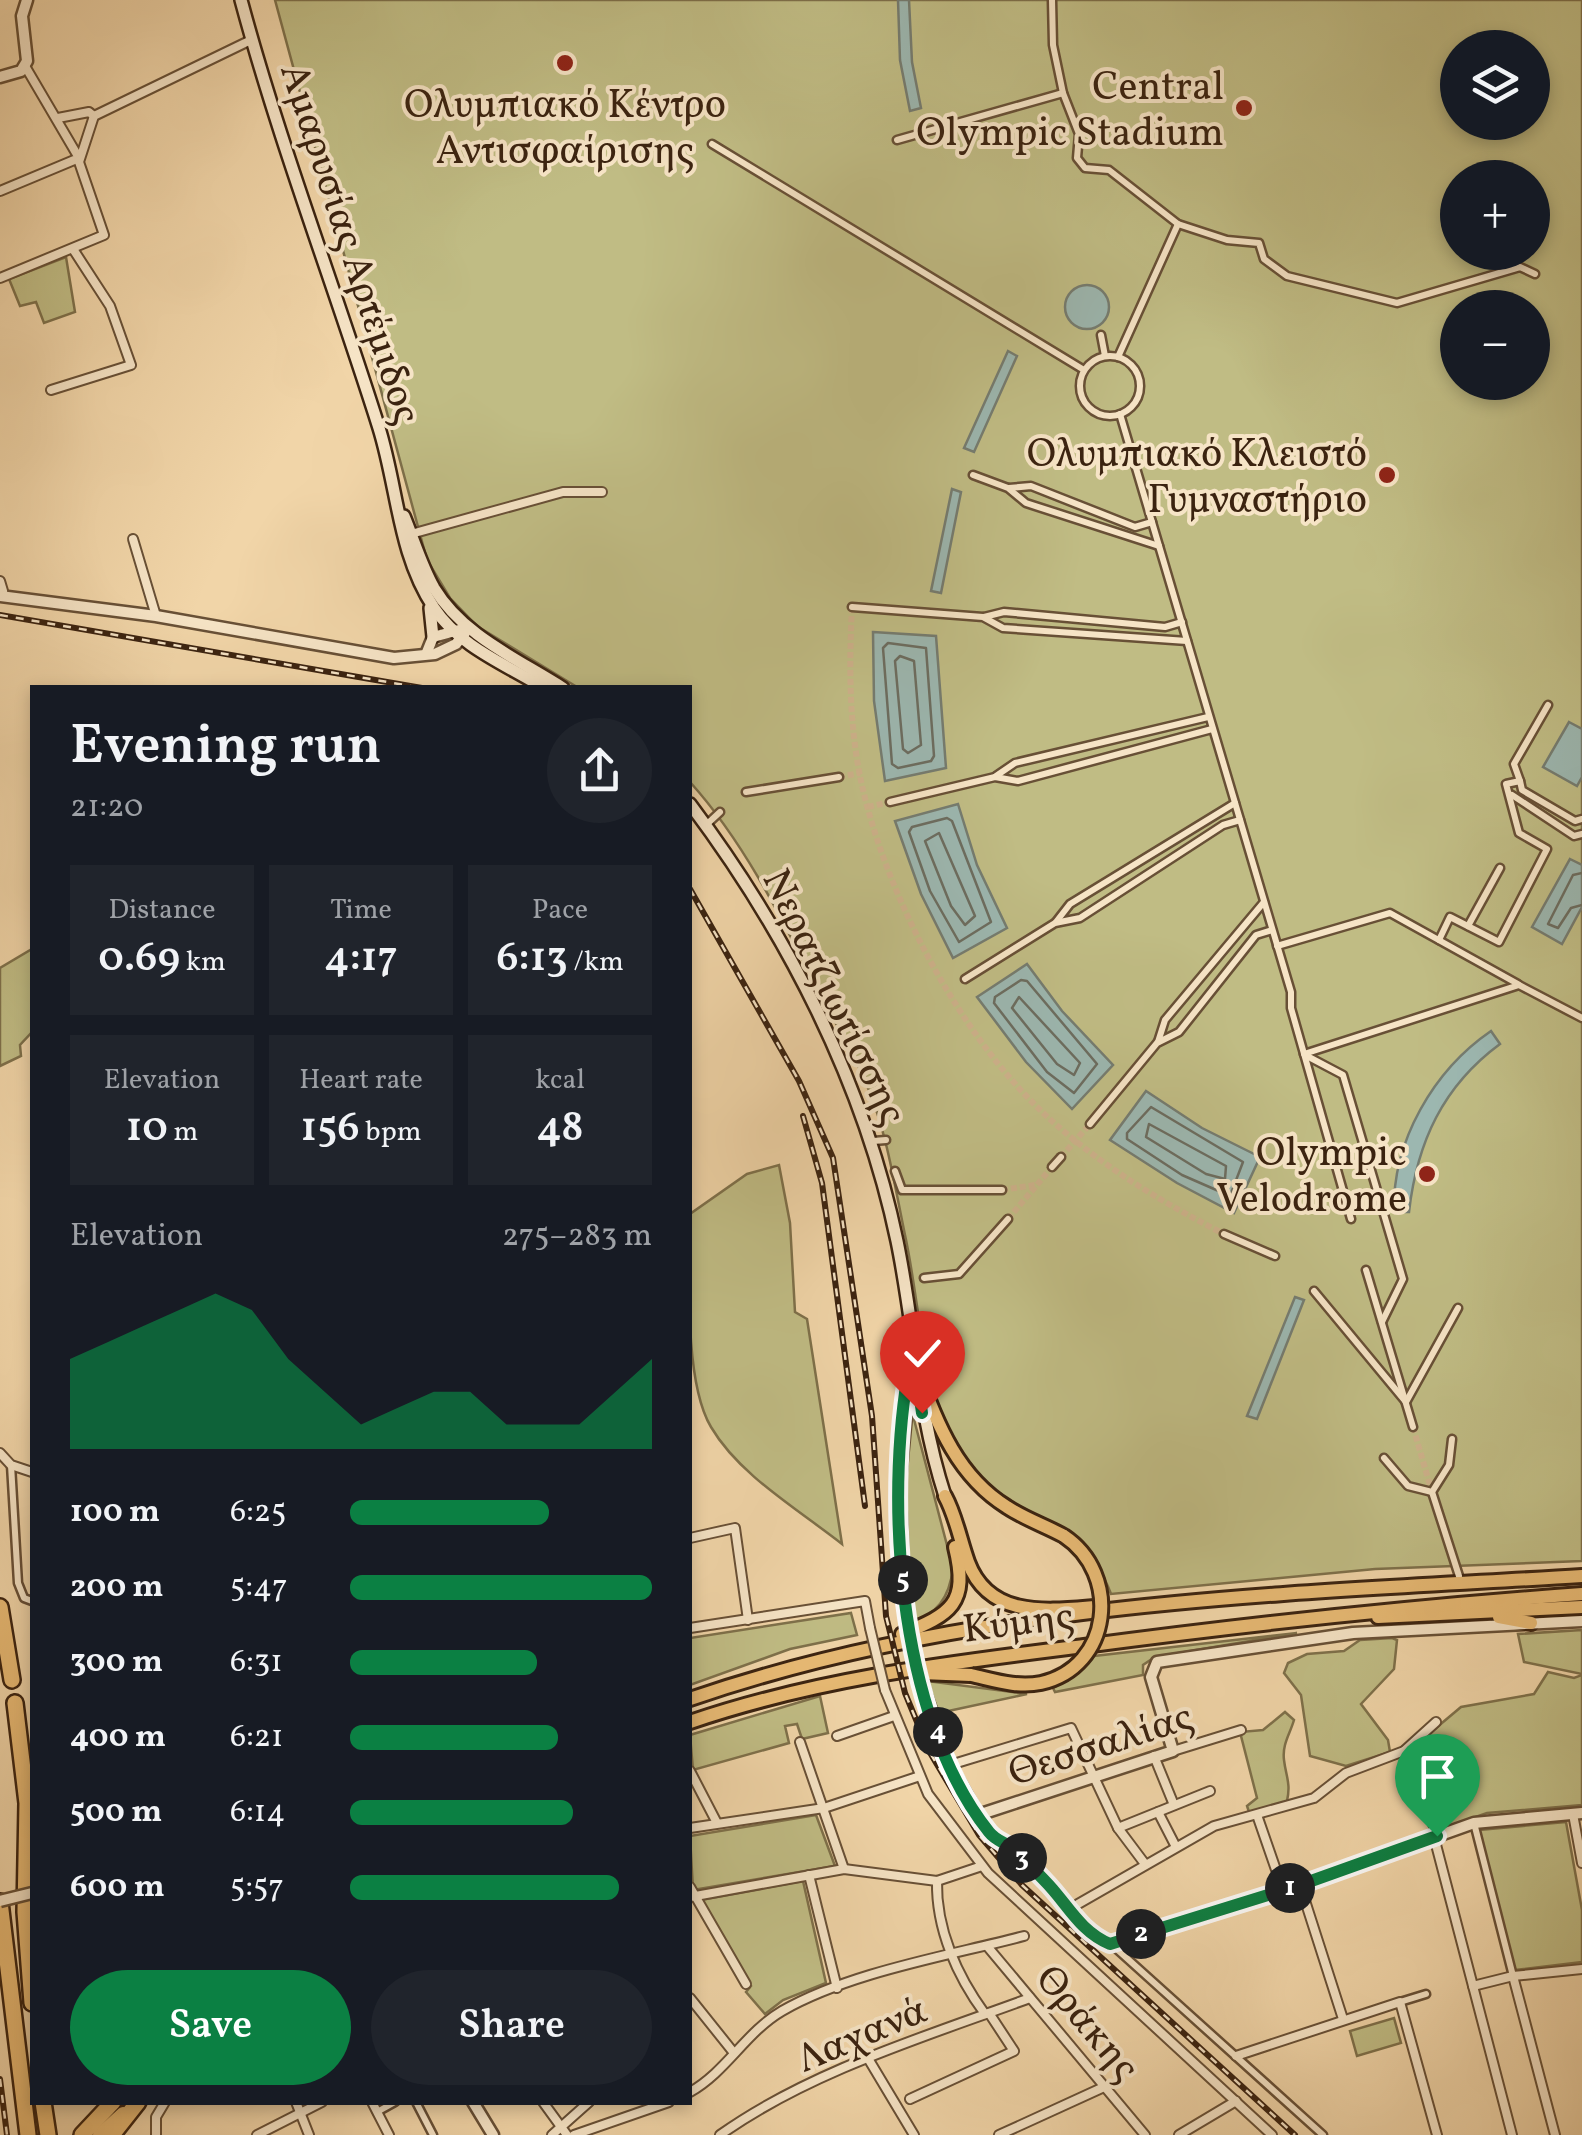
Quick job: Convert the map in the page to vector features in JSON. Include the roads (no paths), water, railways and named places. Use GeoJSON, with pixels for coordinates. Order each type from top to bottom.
{"type":"FeatureCollection","features":[{"type":"Feature","properties":{"kind":"highway"},"geometry":{"type":"LineString","coordinates":[[0,1607],[12,1680]]}},
{"type":"Feature","properties":{"kind":"highway"},"geometry":{"type":"LineString","coordinates":[[14,1702],[27,1803],[30,1955]]}},
{"type":"Feature","properties":{"kind":"highway"},"geometry":{"type":"LineString","coordinates":[[0,1901],[28,2135]]}},
{"type":"Feature","properties":{"kind":"highway"},"geometry":{"type":"LineString","coordinates":[[43,2105],[48,2135]]}},
{"type":"Feature","properties":{"kind":"highway"},"geometry":{"type":"LineString","coordinates":[[82,2135],[107,2105]]}},
{"type":"Feature","properties":{"kind":"highway"},"geometry":{"type":"LineString","coordinates":[[112,2135],[134,2105]]}},
{"type":"Feature","properties":{"kind":"main road","name":"Αμαρυσίας Αρτέμιδος"},"geometry":{"type":"LineString","coordinates":[[241,0],[282,144],[379,428],[400,507],[434,588],[461,633]]}},
{"type":"Feature","properties":{"kind":"main road","name":"Αμαρυσίας Αρτέμιδος"},"geometry":{"type":"LineString","coordinates":[[400,507],[402,535],[412,569],[426,595]]}},
{"type":"Feature","properties":{"kind":"main road"},"geometry":{"type":"LineString","coordinates":[[426,595],[461,633],[539,685]]}},
{"type":"Feature","properties":{"kind":"main road"},"geometry":{"type":"LineString","coordinates":[[426,595],[433,636]]}},
{"type":"Feature","properties":{"kind":"main road"},"geometry":{"type":"LineString","coordinates":[[461,633],[557,685]]}},
{"type":"Feature","properties":{"kind":"main road","name":"Νερατζιωτίσσης"},"geometry":{"type":"LineString","coordinates":[[692,806],[753,894],[880,1140],[926,1431],[945,1496]]}},
{"type":"Feature","properties":{"kind":"main road"},"geometry":{"type":"LineString","coordinates":[[884,1672],[970,1675],[1014,1684],[1038,1684],[1067,1672],[1086,1654],[1099,1630],[1102,1594],[1090,1561],[1064,1536],[1010,1509],[973,1478],[936,1423],[914,1364]]}},
{"type":"Feature","properties":{"kind":"main road"},"geometry":{"type":"LineString","coordinates":[[945,1496],[971,1570],[1005,1603],[1033,1611],[1145,1609]]}},
{"type":"Feature","properties":{"kind":"main road"},"geometry":{"type":"LineString","coordinates":[[874,1646],[932,1624],[954,1603],[960,1568],[945,1496]]}},
{"type":"Feature","properties":{"kind":"main road","name":"Κύμης"},"geometry":{"type":"LineString","coordinates":[[1325,1591],[1397,1578],[1582,1568]]}},
{"type":"Feature","properties":{"kind":"main road","name":"Κύμης"},"geometry":{"type":"LineString","coordinates":[[692,1698],[766,1673],[874,1646],[1145,1609],[1325,1591],[1582,1576]]}},
{"type":"Feature","properties":{"kind":"main road","name":"Κύμης"},"geometry":{"type":"LineString","coordinates":[[692,1721],[763,1698],[884,1672],[1361,1613],[1582,1594]]}},
{"type":"Feature","properties":{"kind":"main road","name":"Κύμης"},"geometry":{"type":"LineString","coordinates":[[1361,1613],[1385,1619],[1582,1607]]}},
{"type":"Feature","properties":{"kind":"main road"},"geometry":{"type":"LineString","coordinates":[[1482,1613],[1531,1623]]}},
{"type":"Feature","properties":{"kind":"main road"},"geometry":{"type":"LineString","coordinates":[[72,2135],[107,2105]]}},
{"type":"Feature","properties":{"kind":"main road"},"geometry":{"type":"LineString","coordinates":[[99,2135],[133,2105]]}},
{"type":"Feature","properties":{"kind":"street"},"geometry":{"type":"LineString","coordinates":[[1052,0],[1052,45],[1063,93],[1080,134],[1075,152],[1080,162],[1092,170],[1110,170],[1178,224],[1228,240],[1259,243],[1264,259],[1287,276],[1397,303],[1520,267],[1535,274]]}},
{"type":"Feature","properties":{"kind":"street"},"geometry":{"type":"LineString","coordinates":[[0,278],[104,235],[79,158],[25,66],[24,1]]}},
{"type":"Feature","properties":{"kind":"street"},"geometry":{"type":"LineString","coordinates":[[0,191],[79,158],[94,116],[252,40]]}},
{"type":"Feature","properties":{"kind":"street"},"geometry":{"type":"LineString","coordinates":[[0,77],[25,66]]}},
{"type":"Feature","properties":{"kind":"street"},"geometry":{"type":"LineString","coordinates":[[897,140],[1063,93]]}},
{"type":"Feature","properties":{"kind":"street"},"geometry":{"type":"LineString","coordinates":[[58,118],[90,112],[94,116]]}},
{"type":"Feature","properties":{"kind":"street"},"geometry":{"type":"LineString","coordinates":[[712,144],[1084,370]]}},
{"type":"Feature","properties":{"kind":"street"},"geometry":{"type":"LineString","coordinates":[[1118,357],[1178,224]]}},
{"type":"Feature","properties":{"kind":"street"},"geometry":{"type":"LineString","coordinates":[[52,390],[131,365],[110,306],[72,249]]}},
{"type":"Feature","properties":{"kind":"street"},"geometry":{"type":"LineString","coordinates":[[1100,336],[1106,356]]}},
{"type":"Feature","properties":{"kind":"street"},"geometry":{"type":"LineString","coordinates":[[1106,356],[1118,357],[1134,368],[1140,387],[1134,405],[1120,414],[1098,414],[1084,401],[1080,381],[1084,370],[1106,356]]}},
{"type":"Feature","properties":{"kind":"street"},"geometry":{"type":"LineString","coordinates":[[1120,414],[1277,946],[1352,1219]]}},
{"type":"Feature","properties":{"kind":"street"},"geometry":{"type":"LineString","coordinates":[[974,475],[1008,488],[1026,502],[1160,546]]}},
{"type":"Feature","properties":{"kind":"street"},"geometry":{"type":"LineString","coordinates":[[1008,488],[1030,486],[1136,527],[1152,522]]}},
{"type":"Feature","properties":{"kind":"street"},"geometry":{"type":"LineString","coordinates":[[412,534],[563,492],[602,492]]}},
{"type":"Feature","properties":{"kind":"street"},"geometry":{"type":"LineString","coordinates":[[133,539],[156,616]]}},
{"type":"Feature","properties":{"kind":"street"},"geometry":{"type":"LineString","coordinates":[[1,590],[37,602],[156,616],[386,657],[441,652],[461,633]]}},
{"type":"Feature","properties":{"kind":"street"},"geometry":{"type":"LineString","coordinates":[[852,607],[983,618],[1004,612],[1165,627],[1182,622]]}},
{"type":"Feature","properties":{"kind":"street"},"geometry":{"type":"LineString","coordinates":[[983,618],[1003,628],[1187,641]]}},
{"type":"Feature","properties":{"kind":"street"},"geometry":{"type":"LineString","coordinates":[[427,652],[433,636],[461,633]]}},
{"type":"Feature","properties":{"kind":"street"},"geometry":{"type":"LineString","coordinates":[[1548,705],[1514,764],[1522,790],[1575,822],[1582,819]]}},
{"type":"Feature","properties":{"kind":"street"},"geometry":{"type":"LineString","coordinates":[[995,777],[1015,763],[1208,717]]}},
{"type":"Feature","properties":{"kind":"street"},"geometry":{"type":"LineString","coordinates":[[890,802],[995,777],[1018,780],[1212,729]]}},
{"type":"Feature","properties":{"kind":"street"},"geometry":{"type":"LineString","coordinates":[[746,792],[839,777]]}},
{"type":"Feature","properties":{"kind":"street"},"geometry":{"type":"LineString","coordinates":[[1508,783],[1520,781]]}},
{"type":"Feature","properties":{"kind":"street"},"geometry":{"type":"LineString","coordinates":[[1508,783],[1512,798],[1574,836],[1582,834]]}},
{"type":"Feature","properties":{"kind":"street"},"geometry":{"type":"LineString","coordinates":[[1439,940],[1450,917],[1499,942],[1548,850],[1519,833],[1508,783]]}},
{"type":"Feature","properties":{"kind":"street"},"geometry":{"type":"LineString","coordinates":[[965,979],[1055,923],[1070,904],[1234,803]]}},
{"type":"Feature","properties":{"kind":"street"},"geometry":{"type":"LineString","coordinates":[[706,824],[720,812]]}},
{"type":"Feature","properties":{"kind":"street"},"geometry":{"type":"LineString","coordinates":[[1055,923],[1080,918],[1223,825],[1240,820]]}},
{"type":"Feature","properties":{"kind":"street"},"geometry":{"type":"LineString","coordinates":[[1468,926],[1500,868]]}},
{"type":"Feature","properties":{"kind":"street"},"geometry":{"type":"LineString","coordinates":[[1158,1044],[1164,1020],[1264,902]]}},
{"type":"Feature","properties":{"kind":"street"},"geometry":{"type":"LineString","coordinates":[[1277,946],[1390,912],[1582,1018]]}},
{"type":"Feature","properties":{"kind":"street"},"geometry":{"type":"LineString","coordinates":[[1090,1124],[1158,1044],[1179,1032],[1256,935],[1272,930]]}},
{"type":"Feature","properties":{"kind":"street"},"geometry":{"type":"LineString","coordinates":[[1304,1054],[1520,985]]}},
{"type":"Feature","properties":{"kind":"street"},"geometry":{"type":"LineString","coordinates":[[1304,1054],[1344,1075],[1403,1280],[1382,1322]]}},
{"type":"Feature","properties":{"kind":"street"},"geometry":{"type":"LineString","coordinates":[[1052,1167],[1061,1157]]}},
{"type":"Feature","properties":{"kind":"street"},"geometry":{"type":"LineString","coordinates":[[896,1172],[902,1190],[1002,1190]]}},
{"type":"Feature","properties":{"kind":"street"},"geometry":{"type":"LineString","coordinates":[[924,1278],[959,1274],[1008,1219]]}},
{"type":"Feature","properties":{"kind":"street"},"geometry":{"type":"LineString","coordinates":[[1224,1234],[1275,1256]]}},
{"type":"Feature","properties":{"kind":"street"},"geometry":{"type":"LineString","coordinates":[[1366,1270],[1412,1427]]}},
{"type":"Feature","properties":{"kind":"street"},"geometry":{"type":"LineString","coordinates":[[1314,1290],[1406,1402]]}},
{"type":"Feature","properties":{"kind":"street"},"geometry":{"type":"LineString","coordinates":[[1406,1402],[1458,1308]]}},
{"type":"Feature","properties":{"kind":"street","name":"Νερατζιωτίσσης"},"geometry":{"type":"LineString","coordinates":[[913,1348],[900,1443],[898,1499],[906,1618],[912,1652],[950,1765],[978,1815]]}},
{"type":"Feature","properties":{"kind":"street"},"geometry":{"type":"LineString","coordinates":[[1432,1492],[1449,1466],[1452,1439]]}},
{"type":"Feature","properties":{"kind":"street"},"geometry":{"type":"LineString","coordinates":[[0,1453],[12,1465],[30,1471]]}},
{"type":"Feature","properties":{"kind":"street"},"geometry":{"type":"LineString","coordinates":[[1384,1458],[1408,1486],[1432,1492]]}},
{"type":"Feature","properties":{"kind":"street"},"geometry":{"type":"LineString","coordinates":[[12,1465],[18,1583],[24,1598],[30,1600]]}},
{"type":"Feature","properties":{"kind":"street"},"geometry":{"type":"LineString","coordinates":[[1432,1492],[1459,1576]]}},
{"type":"Feature","properties":{"kind":"street"},"geometry":{"type":"LineString","coordinates":[[692,1538],[735,1528],[748,1620]]}},
{"type":"Feature","properties":{"kind":"street"},"geometry":{"type":"LineString","coordinates":[[692,1628],[866,1602],[894,1716],[942,1817],[982,1866],[1039,1924],[1272,2135]]}},
{"type":"Feature","properties":{"kind":"street"},"geometry":{"type":"LineString","coordinates":[[1173,1751],[1151,1677],[1157,1662],[1354,1633],[1582,1621]]}},
{"type":"Feature","properties":{"kind":"street"},"geometry":{"type":"LineString","coordinates":[[837,1736],[894,1716]]}},
{"type":"Feature","properties":{"kind":"street"},"geometry":{"type":"LineString","coordinates":[[1078,1904],[1175,1845],[1233,1818],[1314,1798],[1346,1773],[1404,1751],[1436,1722]]}},
{"type":"Feature","properties":{"kind":"street"},"geometry":{"type":"LineString","coordinates":[[950,1765],[1072,1728],[1090,1775],[1118,1828],[1144,1864]]}},
{"type":"Feature","properties":{"kind":"street","name":"Θεσσαλίας"},"geometry":{"type":"LineString","coordinates":[[978,1815],[1090,1775],[1242,1730]]}},
{"type":"Feature","properties":{"kind":"street"},"geometry":{"type":"LineString","coordinates":[[800,1742],[844,1869]]}},
{"type":"Feature","properties":{"kind":"street"},"geometry":{"type":"LineString","coordinates":[[1404,1751],[1435,1836],[1512,2135]]}},
{"type":"Feature","properties":{"kind":"street"},"geometry":{"type":"LineString","coordinates":[[1154,1756],[1174,1806]]}},
{"type":"Feature","properties":{"kind":"street"},"geometry":{"type":"LineString","coordinates":[[692,1775],[717,1823]]}},
{"type":"Feature","properties":{"kind":"street"},"geometry":{"type":"LineString","coordinates":[[692,1828],[824,1808],[920,1776]]}},
{"type":"Feature","properties":{"kind":"street"},"geometry":{"type":"LineString","coordinates":[[1118,1828],[1210,1791]]}},
{"type":"Feature","properties":{"kind":"street"},"geometry":{"type":"LineString","coordinates":[[1158,1812],[1175,1845]]}},
{"type":"Feature","properties":{"kind":"street"},"geometry":{"type":"LineString","coordinates":[[1110,1944],[1300,1885],[1474,1823],[1578,1813],[1582,1863]]}},
{"type":"Feature","properties":{"kind":"street"},"geometry":{"type":"LineString","coordinates":[[978,1815],[990,1834],[1015,1851],[1059,1895],[1081,1925],[1110,1944],[1322,2135]]}},
{"type":"Feature","properties":{"kind":"street"},"geometry":{"type":"LineString","coordinates":[[1257,1815],[1282,1890]]}},
{"type":"Feature","properties":{"kind":"street"},"geometry":{"type":"LineString","coordinates":[[1474,1823],[1555,2135]]}},
{"type":"Feature","properties":{"kind":"street"},"geometry":{"type":"LineString","coordinates":[[692,1893],[844,1869],[936,1881],[982,1866]]}},
{"type":"Feature","properties":{"kind":"street"},"geometry":{"type":"LineString","coordinates":[[810,1874],[837,1988]]}},
{"type":"Feature","properties":{"kind":"street"},"geometry":{"type":"LineString","coordinates":[[910,2099],[1014,2051],[952,1955],[938,1912],[936,1881]]}},
{"type":"Feature","properties":{"kind":"street"},"geometry":{"type":"LineString","coordinates":[[1300,1885],[1343,2019]]}},
{"type":"Feature","properties":{"kind":"street"},"geometry":{"type":"LineString","coordinates":[[0,1901],[30,1894]]}},
{"type":"Feature","properties":{"kind":"street"},"geometry":{"type":"LineString","coordinates":[[692,1895],[746,1984]]}},
{"type":"Feature","properties":{"kind":"street"},"geometry":{"type":"LineString","coordinates":[[692,2090],[769,2019],[837,1988],[1024,1936]]}},
{"type":"Feature","properties":{"kind":"street","name":"Θράκης"},"geometry":{"type":"LineString","coordinates":[[988,1946],[1145,2135]]}},
{"type":"Feature","properties":{"kind":"street"},"geometry":{"type":"LineString","coordinates":[[1473,1986],[1513,1976],[1582,1970]]}},
{"type":"Feature","properties":{"kind":"street"},"geometry":{"type":"LineString","coordinates":[[1236,2056],[1426,1994]]}},
{"type":"Feature","properties":{"kind":"street","name":"Λαχανά"},"geometry":{"type":"LineString","coordinates":[[720,2135],[766,2106],[869,2060],[1030,1998]]}},
{"type":"Feature","properties":{"kind":"street"},"geometry":{"type":"LineString","coordinates":[[692,2001],[734,2054]]}},
{"type":"Feature","properties":{"kind":"street"},"geometry":{"type":"LineString","coordinates":[[1400,2002],[1436,2135]]}},
{"type":"Feature","properties":{"kind":"street"},"geometry":{"type":"LineString","coordinates":[[869,2060],[914,2135]]}},
{"type":"Feature","properties":{"kind":"street"},"geometry":{"type":"LineString","coordinates":[[999,2135],[1104,2086]]}},
{"type":"Feature","properties":{"kind":"street"},"geometry":{"type":"LineString","coordinates":[[1179,2135],[1236,2101]]}},
{"type":"Feature","properties":{"kind":"street"},"geometry":{"type":"LineString","coordinates":[[156,2135],[156,2117],[162,2105]]}},
{"type":"Feature","properties":{"kind":"street"},"geometry":{"type":"LineString","coordinates":[[297,2105],[309,2135]]}},
{"type":"Feature","properties":{"kind":"street"},"geometry":{"type":"LineString","coordinates":[[257,2135],[316,2105]]}},
{"type":"Feature","properties":{"kind":"street"},"geometry":{"type":"LineString","coordinates":[[374,2105],[389,2135]]}},
{"type":"Feature","properties":{"kind":"street"},"geometry":{"type":"LineString","coordinates":[[377,2112],[390,2105]]}},
{"type":"Feature","properties":{"kind":"street"},"geometry":{"type":"LineString","coordinates":[[418,2105],[434,2135]]}},
{"type":"Feature","properties":{"kind":"street"},"geometry":{"type":"LineString","coordinates":[[475,2105],[493,2135]]}},
{"type":"Feature","properties":{"kind":"street"},"geometry":{"type":"LineString","coordinates":[[545,2105],[570,2135],[659,2105]]}},
{"type":"Feature","properties":{"kind":"street"},"geometry":{"type":"LineString","coordinates":[[552,2135],[585,2105]]}},
{"type":"Feature","properties":{"kind":"water"},"geometry":{"type":"Polygon","coordinates":[[[898,0],[909,0],[912,62],[921,108],[910,111],[900,60],[898,0]]]}},
{"type":"Feature","properties":{"kind":"water"},"geometry":{"type":"Polygon","coordinates":[[[1087,285],[1102,292],[1109,307],[1102,322],[1087,329],[1072,322],[1065,307],[1072,292],[1087,285]]]}},
{"type":"Feature","properties":{"kind":"water"},"geometry":{"type":"Polygon","coordinates":[[[1008,351],[1017,356],[974,452],[964,448],[1008,351]]]}},
{"type":"Feature","properties":{"kind":"water"},"geometry":{"type":"Polygon","coordinates":[[[952,489],[961,492],[941,593],[931,591],[952,489]]]}},
{"type":"Feature","properties":{"kind":"water"},"geometry":{"type":"Polygon","coordinates":[[[873,632],[936,636],[946,768],[885,781],[874,701],[873,632]]]}},
{"type":"Feature","properties":{"kind":"water"},"geometry":{"type":"Polygon","coordinates":[[[1569,722],[1582,729],[1582,777],[1577,786],[1543,767],[1569,722]]]}},
{"type":"Feature","properties":{"kind":"water"},"geometry":{"type":"Polygon","coordinates":[[[958,804],[977,865],[1007,928],[953,958],[921,894],[895,821],[958,804]]]}},
{"type":"Feature","properties":{"kind":"water"},"geometry":{"type":"Polygon","coordinates":[[[1570,859],[1582,865],[1582,907],[1562,944],[1532,927],[1570,859]]]}},
{"type":"Feature","properties":{"kind":"water"},"geometry":{"type":"Polygon","coordinates":[[[1027,964],[1062,1011],[1113,1065],[1072,1109],[1026,1062],[977,997],[1027,964]]]}},
{"type":"Feature","properties":{"kind":"water"},"geometry":{"type":"Polygon","coordinates":[[[1491,1031],[1500,1044],[1480,1060],[1448,1097],[1426,1139],[1409,1212],[1394,1212],[1400,1159],[1420,1110],[1452,1066],[1491,1031]]]}},
{"type":"Feature","properties":{"kind":"water"},"geometry":{"type":"Polygon","coordinates":[[[1146,1091],[1202,1128],[1260,1157],[1234,1213],[1177,1183],[1110,1140],[1146,1091]]]}},
{"type":"Feature","properties":{"kind":"water"},"geometry":{"type":"Polygon","coordinates":[[[1295,1297],[1304,1300],[1257,1419],[1247,1416],[1295,1297]]]}},
{"type":"Feature","properties":{"kind":"tunnel"},"geometry":{"type":"LineString","coordinates":[[852,607],[851,695],[861,781],[887,867],[951,997],[1006,1074],[1057,1125],[1125,1177],[1224,1234]]}},
{"type":"Feature","properties":{"kind":"tunnel"},"geometry":{"type":"LineString","coordinates":[[839,777],[860,773]]}},
{"type":"Feature","properties":{"kind":"tunnel"},"geometry":{"type":"LineString","coordinates":[[868,807],[890,802]]}},
{"type":"Feature","properties":{"kind":"tunnel"},"geometry":{"type":"LineString","coordinates":[[1061,1157],[1090,1124]]}},
{"type":"Feature","properties":{"kind":"tunnel"},"geometry":{"type":"LineString","coordinates":[[1008,1219],[1052,1167]]}},
{"type":"Feature","properties":{"kind":"tunnel"},"geometry":{"type":"LineString","coordinates":[[1002,1190],[1035,1185]]}},
{"type":"Feature","properties":{"kind":"tunnel"},"geometry":{"type":"LineString","coordinates":[[1413,1427],[1432,1492]]}},
{"type":"Feature","properties":{"kind":"railway"},"geometry":{"type":"LineString","coordinates":[[0,615],[405,685]]}},
{"type":"Feature","properties":{"kind":"railway"},"geometry":{"type":"LineString","coordinates":[[692,893],[799,1081],[833,1158],[872,1416],[886,1616],[905,1693],[929,1751],[979,1835],[1022,1885],[1295,2135]]}},
{"type":"Feature","properties":{"kind":"railway"},"geometry":{"type":"LineString","coordinates":[[803,1116],[822,1183],[865,1506]]}},
{"type":"Feature","properties":{"kind":"railway"},"geometry":{"type":"LineString","coordinates":[[0,2079],[7,2135]]}},
{"type":"Feature","properties":{"kind":"place","name":"Ολυμπιακό Κέντρο Αντισφαίρισης"},"geometry":{"type":"Point","coordinates":[565,63]}},
{"type":"Feature","properties":{"kind":"place","name":"Central Olympic Stadium"},"geometry":{"type":"Point","coordinates":[1244,108]}},
{"type":"Feature","properties":{"kind":"place","name":"Ολυμπιακό Κλειστό Γυμναστήριο"},"geometry":{"type":"Point","coordinates":[1387,475]}},
{"type":"Feature","properties":{"kind":"place","name":"Olympic Velodrome"},"geometry":{"type":"Point","coordinates":[1427,1174]}}]}
